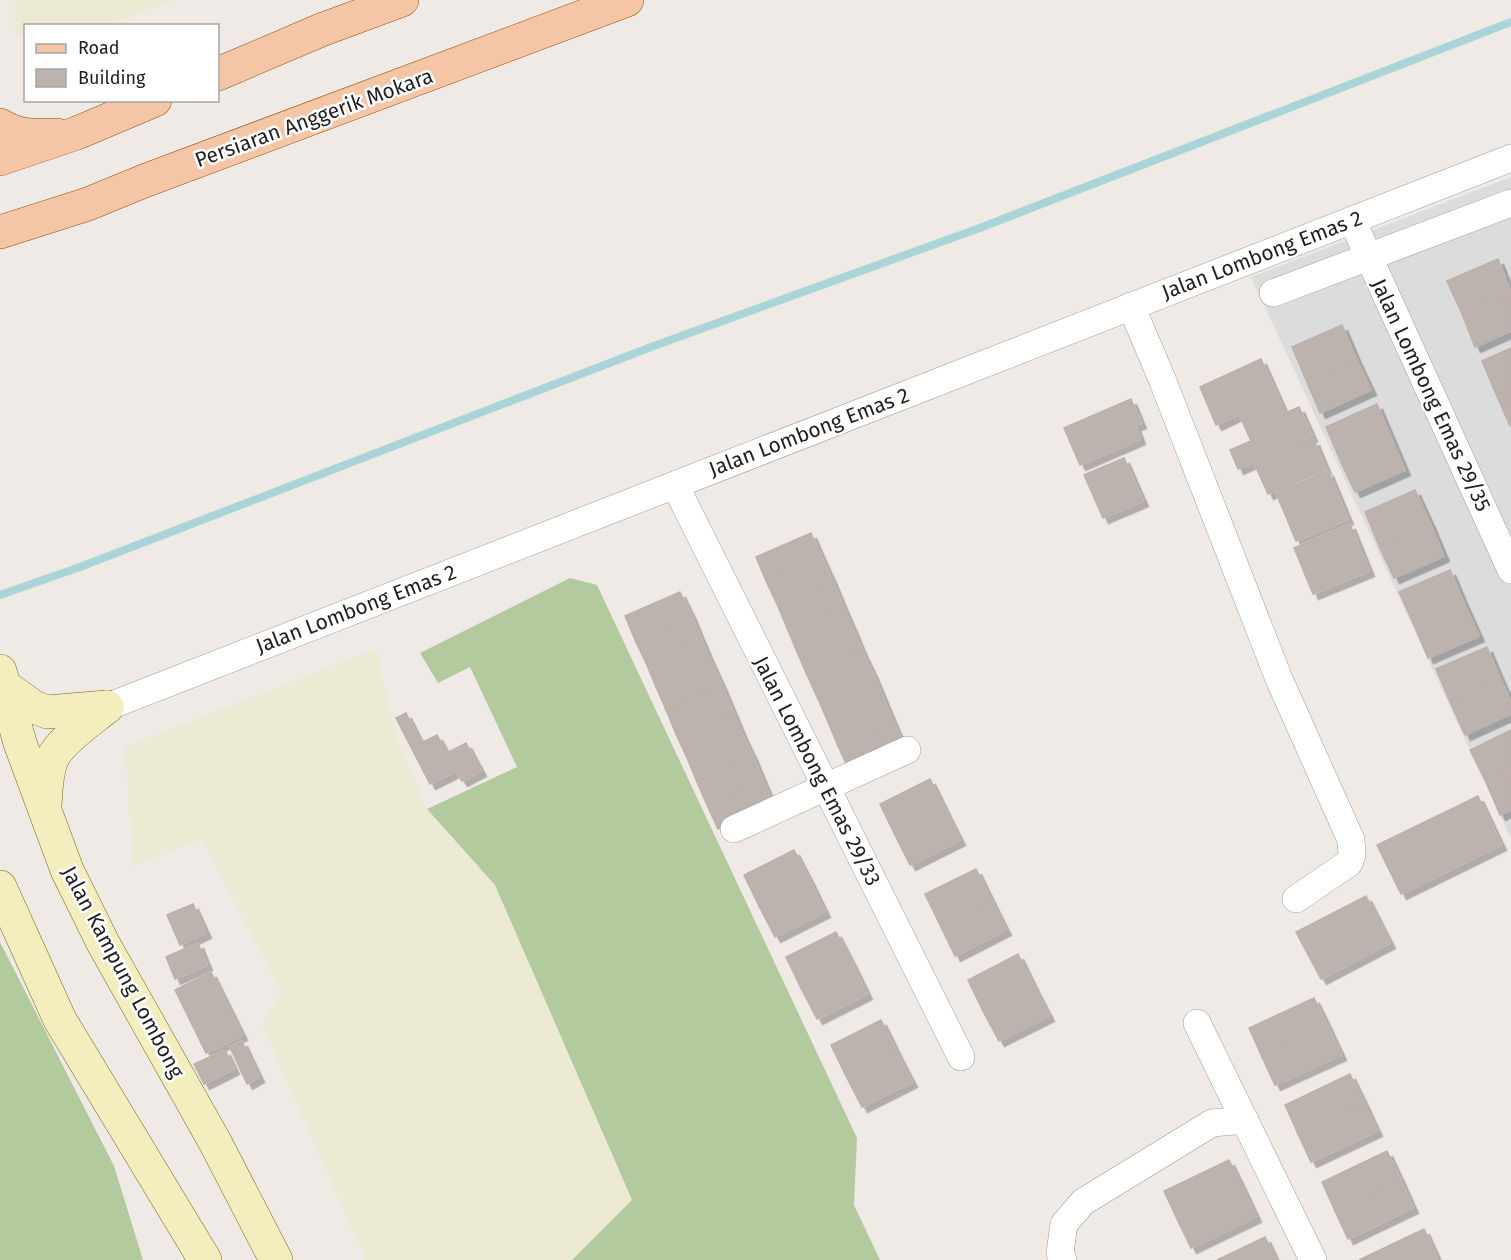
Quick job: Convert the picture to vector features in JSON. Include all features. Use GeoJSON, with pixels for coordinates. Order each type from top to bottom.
{"type":"FeatureCollection","features":[{"type":"Feature","properties":{"kind":"main road"},"geometry":{"type":"LineString","coordinates":[[219,74],[321,30],[402,0]]}},
{"type":"Feature","properties":{"kind":"main road","name":"Persiaran Anggerik Mokara"},"geometry":{"type":"LineString","coordinates":[[0,232],[88,204],[627,0]]}},
{"type":"Feature","properties":{"kind":"main road"},"geometry":{"type":"LineString","coordinates":[[0,159],[77,133],[150,102]]}},
{"type":"Feature","properties":{"kind":"main road"},"geometry":{"type":"LineString","coordinates":[[0,125],[17,133],[35,136],[77,133]]}},
{"type":"Feature","properties":{"kind":"main road"},"geometry":{"type":"LineString","coordinates":[[0,253],[28,233],[88,204]]}},
{"type":"Feature","properties":{"kind":"street","name":"Jalan Lombong Emas 2"},"geometry":{"type":"LineString","coordinates":[[107,707],[1511,158]]}},
{"type":"Feature","properties":{"kind":"street"},"geometry":{"type":"LineString","coordinates":[[1273,293],[1511,203]]}},
{"type":"Feature","properties":{"kind":"street","name":"Jalan Lombong Emas 29/35"},"geometry":{"type":"LineString","coordinates":[[1352,220],[1511,570]]}},
{"type":"Feature","properties":{"kind":"street"},"geometry":{"type":"LineString","coordinates":[[1131,306],[1162,379],[1279,679],[1351,840],[1352,855],[1349,863],[1296,899]]}},
{"type":"Feature","properties":{"kind":"street","name":"Jalan Lombong Emas 29/33"},"geometry":{"type":"LineString","coordinates":[[675,485],[961,1057]]}},
{"type":"Feature","properties":{"kind":"street"},"geometry":{"type":"LineString","coordinates":[[2,678],[34,707],[47,712],[107,707]]}},
{"type":"Feature","properties":{"kind":"street","name":"Jalan Kampung Lombong"},"geometry":{"type":"LineString","coordinates":[[2,678],[20,743],[67,870],[103,943],[215,1142],[276,1260]]}},
{"type":"Feature","properties":{"kind":"street"},"geometry":{"type":"LineString","coordinates":[[44,810],[48,771],[53,757],[63,745],[107,707]]}},
{"type":"Feature","properties":{"kind":"street"},"geometry":{"type":"LineString","coordinates":[[734,829],[906,750]]}},
{"type":"Feature","properties":{"kind":"street"},"geometry":{"type":"LineString","coordinates":[[0,886],[60,1020],[205,1260]]}},
{"type":"Feature","properties":{"kind":"street"},"geometry":{"type":"LineString","coordinates":[[1197,1023],[1313,1260]]}},
{"type":"Feature","properties":{"kind":"street"},"geometry":{"type":"LineString","coordinates":[[1063,1260],[1060,1253],[1064,1224],[1083,1203],[1212,1124],[1245,1120]]}},
{"type":"Feature","properties":{"kind":"shaded area"},"geometry":{"type":"Polygon","coordinates":[[[15,0],[174,0],[112,24],[24,24],[24,35],[15,35],[15,0]]]}},
{"type":"Feature","properties":{"kind":"shaded area"},"geometry":{"type":"Polygon","coordinates":[[[1511,177],[1511,839],[1251,277],[1511,177]]]}},
{"type":"Feature","properties":{"kind":"shaded area"},"geometry":{"type":"Polygon","coordinates":[[[376,649],[397,739],[427,809],[495,885],[632,1201],[572,1260],[366,1260],[262,1025],[281,992],[202,839],[133,867],[125,747],[376,649]]]}},
{"type":"Feature","properties":{"kind":"green space"},"geometry":{"type":"Polygon","coordinates":[[[570,578],[597,585],[857,1138],[854,1205],[880,1260],[572,1260],[632,1200],[495,885],[427,809],[517,767],[470,667],[438,683],[420,653],[570,578]]]}},
{"type":"Feature","properties":{"kind":"green space"},"geometry":{"type":"Polygon","coordinates":[[[0,942],[114,1166],[143,1260],[0,1260],[0,942]]]}},
{"type":"Feature","properties":{"kind":"building"},"geometry":{"type":"Polygon","coordinates":[[[1498,259],[1511,292],[1462,314],[1447,281],[1498,259]]]}},
{"type":"Feature","properties":{"kind":"building"},"geometry":{"type":"Polygon","coordinates":[[[1511,292],[1511,331],[1475,347],[1462,314],[1511,292]]]}},
{"type":"Feature","properties":{"kind":"building"},"geometry":{"type":"Polygon","coordinates":[[[1342,325],[1356,358],[1306,380],[1292,347],[1342,325]]]}},
{"type":"Feature","properties":{"kind":"building"},"geometry":{"type":"Polygon","coordinates":[[[1511,348],[1511,387],[1496,394],[1482,361],[1511,348]]]}},
{"type":"Feature","properties":{"kind":"building"},"geometry":{"type":"Polygon","coordinates":[[[1356,358],[1371,390],[1320,413],[1306,380],[1356,358]]]}},
{"type":"Feature","properties":{"kind":"building"},"geometry":{"type":"Polygon","coordinates":[[[1261,359],[1285,413],[1299,407],[1312,436],[1238,469],[1230,450],[1251,441],[1239,414],[1216,425],[1200,387],[1261,359]]]}},
{"type":"Feature","properties":{"kind":"building"},"geometry":{"type":"Polygon","coordinates":[[[1511,387],[1511,426],[1510,426],[1496,394],[1511,387]]]}},
{"type":"Feature","properties":{"kind":"building"},"geometry":{"type":"Polygon","coordinates":[[[1131,399],[1141,423],[1135,425],[1140,439],[1080,465],[1064,428],[1131,399]]]}},
{"type":"Feature","properties":{"kind":"building"},"geometry":{"type":"Polygon","coordinates":[[[1377,404],[1391,437],[1340,460],[1326,427],[1377,404]]]}},
{"type":"Feature","properties":{"kind":"building"},"geometry":{"type":"Polygon","coordinates":[[[1391,437],[1405,470],[1355,492],[1340,460],[1391,437]]]}},
{"type":"Feature","properties":{"kind":"building"},"geometry":{"type":"Polygon","coordinates":[[[1314,440],[1326,469],[1268,494],[1255,465],[1314,440]]]}},
{"type":"Feature","properties":{"kind":"building"},"geometry":{"type":"Polygon","coordinates":[[[1124,458],[1143,501],[1103,518],[1084,475],[1124,458]]]}},
{"type":"Feature","properties":{"kind":"building"},"geometry":{"type":"Polygon","coordinates":[[[1328,471],[1348,519],[1296,541],[1276,493],[1328,471]]]}},
{"type":"Feature","properties":{"kind":"building"},"geometry":{"type":"Polygon","coordinates":[[[1415,490],[1430,523],[1379,546],[1365,512],[1415,490]]]}},
{"type":"Feature","properties":{"kind":"building"},"geometry":{"type":"Polygon","coordinates":[[[1430,523],[1444,556],[1394,578],[1379,546],[1430,523]]]}},
{"type":"Feature","properties":{"kind":"building"},"geometry":{"type":"Polygon","coordinates":[[[1350,524],[1369,571],[1313,594],[1294,548],[1350,524]]]}},
{"type":"Feature","properties":{"kind":"building"},"geometry":{"type":"Polygon","coordinates":[[[811,533],[821,556],[766,581],[756,557],[811,533]]]}},
{"type":"Feature","properties":{"kind":"building"},"geometry":{"type":"Polygon","coordinates":[[[821,556],[832,580],[777,604],[766,581],[821,556]]]}},
{"type":"Feature","properties":{"kind":"building"},"geometry":{"type":"Polygon","coordinates":[[[1450,570],[1464,603],[1414,625],[1399,592],[1450,570]]]}},
{"type":"Feature","properties":{"kind":"building"},"geometry":{"type":"Polygon","coordinates":[[[832,580],[842,604],[787,628],[777,604],[832,580]]]}},
{"type":"Feature","properties":{"kind":"building"},"geometry":{"type":"Polygon","coordinates":[[[680,592],[691,615],[635,640],[625,616],[680,592]]]}},
{"type":"Feature","properties":{"kind":"building"},"geometry":{"type":"Polygon","coordinates":[[[1464,603],[1479,636],[1428,658],[1414,625],[1464,603]]]}},
{"type":"Feature","properties":{"kind":"building"},"geometry":{"type":"Polygon","coordinates":[[[842,604],[852,627],[797,652],[787,628],[842,604]]]}},
{"type":"Feature","properties":{"kind":"building"},"geometry":{"type":"Polygon","coordinates":[[[691,615],[701,639],[646,663],[635,640],[691,615]]]}},
{"type":"Feature","properties":{"kind":"building"},"geometry":{"type":"Polygon","coordinates":[[[852,627],[862,651],[807,675],[797,652],[852,627]]]}},
{"type":"Feature","properties":{"kind":"building"},"geometry":{"type":"Polygon","coordinates":[[[701,639],[711,662],[656,687],[646,663],[701,639]]]}},
{"type":"Feature","properties":{"kind":"building"},"geometry":{"type":"Polygon","coordinates":[[[1487,647],[1501,680],[1450,702],[1436,669],[1487,647]]]}},
{"type":"Feature","properties":{"kind":"building"},"geometry":{"type":"Polygon","coordinates":[[[862,651],[873,674],[818,699],[807,675],[862,651]]]}},
{"type":"Feature","properties":{"kind":"building"},"geometry":{"type":"Polygon","coordinates":[[[711,662],[722,686],[666,710],[656,687],[711,662]]]}},
{"type":"Feature","properties":{"kind":"building"},"geometry":{"type":"Polygon","coordinates":[[[873,674],[883,698],[828,722],[818,699],[873,674]]]}},
{"type":"Feature","properties":{"kind":"building"},"geometry":{"type":"Polygon","coordinates":[[[1501,680],[1511,702],[1511,714],[1465,735],[1450,702],[1501,680]]]}},
{"type":"Feature","properties":{"kind":"building"},"geometry":{"type":"Polygon","coordinates":[[[722,686],[732,710],[676,734],[666,710],[722,686]]]}},
{"type":"Feature","properties":{"kind":"building"},"geometry":{"type":"Polygon","coordinates":[[[883,698],[893,722],[838,746],[828,722],[883,698]]]}},
{"type":"Feature","properties":{"kind":"building"},"geometry":{"type":"Polygon","coordinates":[[[732,710],[742,734],[687,758],[676,734],[732,710]]]}},
{"type":"Feature","properties":{"kind":"building"},"geometry":{"type":"Polygon","coordinates":[[[406,713],[421,743],[437,735],[447,753],[466,743],[481,771],[462,781],[456,771],[430,784],[396,718],[406,713]]]}},
{"type":"Feature","properties":{"kind":"building"},"geometry":{"type":"Polygon","coordinates":[[[893,722],[904,746],[849,770],[838,746],[893,722]]]}},
{"type":"Feature","properties":{"kind":"building"},"geometry":{"type":"Polygon","coordinates":[[[1511,730],[1511,770],[1486,782],[1470,750],[1511,730]]]}},
{"type":"Feature","properties":{"kind":"building"},"geometry":{"type":"Polygon","coordinates":[[[742,734],[753,757],[697,782],[687,758],[742,734]]]}},
{"type":"Feature","properties":{"kind":"building"},"geometry":{"type":"Polygon","coordinates":[[[753,757],[763,781],[707,805],[697,782],[753,757]]]}},
{"type":"Feature","properties":{"kind":"building"},"geometry":{"type":"Polygon","coordinates":[[[1511,770],[1511,810],[1500,815],[1486,782],[1511,770]]]}},
{"type":"Feature","properties":{"kind":"building"},"geometry":{"type":"Polygon","coordinates":[[[930,779],[945,810],[895,835],[880,804],[930,779]]]}},
{"type":"Feature","properties":{"kind":"building"},"geometry":{"type":"Polygon","coordinates":[[[763,781],[773,804],[718,829],[707,805],[763,781]]]}},
{"type":"Feature","properties":{"kind":"building"},"geometry":{"type":"Polygon","coordinates":[[[1478,796],[1501,845],[1401,894],[1377,845],[1478,796]]]}},
{"type":"Feature","properties":{"kind":"building"},"geometry":{"type":"Polygon","coordinates":[[[945,810],[960,840],[910,865],[895,835],[945,810]]]}},
{"type":"Feature","properties":{"kind":"building"},"geometry":{"type":"Polygon","coordinates":[[[794,850],[810,881],[759,906],[744,875],[794,850]]]}},
{"type":"Feature","properties":{"kind":"building"},"geometry":{"type":"Polygon","coordinates":[[[976,869],[991,900],[940,925],[925,894],[976,869]]]}},
{"type":"Feature","properties":{"kind":"building"},"geometry":{"type":"Polygon","coordinates":[[[810,881],[825,912],[775,937],[759,906],[810,881]]]}},
{"type":"Feature","properties":{"kind":"building"},"geometry":{"type":"Polygon","coordinates":[[[1366,896],[1390,943],[1321,979],[1296,932],[1366,896]]]}},
{"type":"Feature","properties":{"kind":"building"},"geometry":{"type":"Polygon","coordinates":[[[991,900],[1006,930],[955,956],[940,925],[991,900]]]}},
{"type":"Feature","properties":{"kind":"building"},"geometry":{"type":"Polygon","coordinates":[[[193,904],[206,933],[180,945],[167,915],[193,904]]]}},
{"type":"Feature","properties":{"kind":"building"},"geometry":{"type":"Polygon","coordinates":[[[836,932],[852,963],[801,988],[786,957],[836,932]]]}},
{"type":"Feature","properties":{"kind":"building"},"geometry":{"type":"Polygon","coordinates":[[[198,943],[207,965],[175,979],[166,957],[198,943]]]}},
{"type":"Feature","properties":{"kind":"building"},"geometry":{"type":"Polygon","coordinates":[[[1018,954],[1033,985],[983,1011],[968,980],[1018,954]]]}},
{"type":"Feature","properties":{"kind":"building"},"geometry":{"type":"Polygon","coordinates":[[[852,963],[867,994],[817,1019],[801,988],[852,963]]]}},
{"type":"Feature","properties":{"kind":"building"},"geometry":{"type":"Polygon","coordinates":[[[211,972],[242,1035],[206,1053],[175,990],[211,972]]]}},
{"type":"Feature","properties":{"kind":"building"},"geometry":{"type":"Polygon","coordinates":[[[1033,985],[1049,1016],[999,1041],[983,1011],[1033,985]]]}},
{"type":"Feature","properties":{"kind":"building"},"geometry":{"type":"Polygon","coordinates":[[[1314,998],[1328,1027],[1262,1057],[1249,1028],[1314,998]]]}},
{"type":"Feature","properties":{"kind":"building"},"geometry":{"type":"Polygon","coordinates":[[[881,1020],[896,1051],[846,1076],[831,1045],[881,1020]]]}},
{"type":"Feature","properties":{"kind":"building"},"geometry":{"type":"Polygon","coordinates":[[[1328,1027],[1341,1055],[1275,1085],[1262,1057],[1328,1027]]]}},
{"type":"Feature","properties":{"kind":"building"},"geometry":{"type":"Polygon","coordinates":[[[242,1041],[259,1077],[247,1084],[230,1047],[242,1041]]]}},
{"type":"Feature","properties":{"kind":"building"},"geometry":{"type":"Polygon","coordinates":[[[225,1050],[234,1069],[204,1084],[194,1064],[225,1050]]]}},
{"type":"Feature","properties":{"kind":"building"},"geometry":{"type":"Polygon","coordinates":[[[896,1051],[912,1082],[862,1107],[846,1076],[896,1051]]]}},
{"type":"Feature","properties":{"kind":"building"},"geometry":{"type":"Polygon","coordinates":[[[1350,1074],[1364,1103],[1298,1134],[1285,1105],[1350,1074]]]}},
{"type":"Feature","properties":{"kind":"building"},"geometry":{"type":"Polygon","coordinates":[[[1364,1103],[1377,1131],[1311,1162],[1298,1134],[1364,1103]]]}},
{"type":"Feature","properties":{"kind":"building"},"geometry":{"type":"Polygon","coordinates":[[[1387,1151],[1401,1181],[1335,1211],[1322,1182],[1387,1151]]]}},
{"type":"Feature","properties":{"kind":"building"},"geometry":{"type":"Polygon","coordinates":[[[1229,1160],[1243,1189],[1178,1221],[1164,1191],[1229,1160]]]}},
{"type":"Feature","properties":{"kind":"building"},"geometry":{"type":"Polygon","coordinates":[[[1401,1181],[1413,1208],[1348,1239],[1335,1211],[1401,1181]]]}},
{"type":"Feature","properties":{"kind":"building"},"geometry":{"type":"Polygon","coordinates":[[[1243,1189],[1256,1217],[1191,1248],[1178,1221],[1243,1189]]]}},
{"type":"Feature","properties":{"kind":"building"},"geometry":{"type":"Polygon","coordinates":[[[1424,1229],[1437,1258],[1433,1260],[1359,1260],[1424,1229]]]}},
{"type":"Feature","properties":{"kind":"building"},"geometry":{"type":"Polygon","coordinates":[[[1265,1237],[1276,1260],[1217,1260],[1265,1237]]]}},
{"type":"Feature","properties":{"kind":"waterway"},"geometry":{"type":"LineString","coordinates":[[0,595],[80,567],[651,347],[977,229],[1511,22]]}}]}
